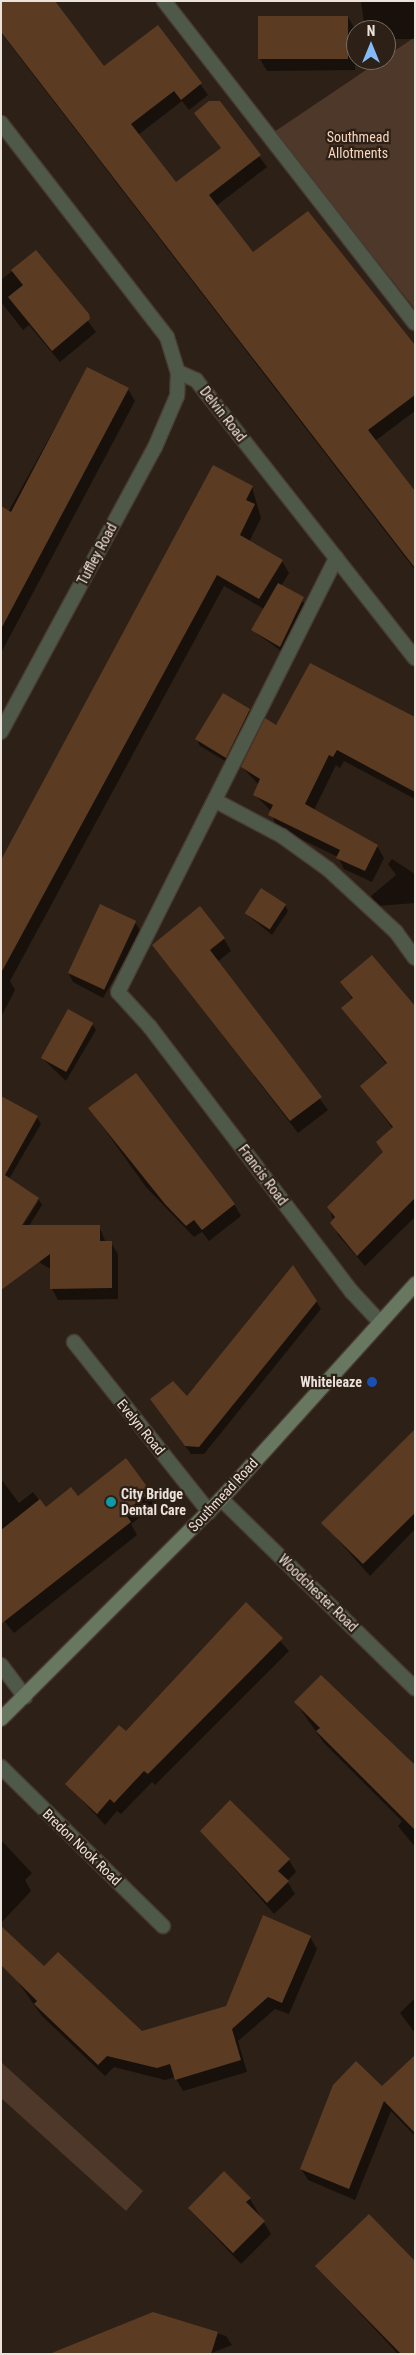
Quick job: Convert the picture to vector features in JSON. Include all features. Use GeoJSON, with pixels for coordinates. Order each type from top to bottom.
{"type":"FeatureCollection","features":[{"type":"Feature","properties":{"kind":"main road","name":"Southmead Road"},"geometry":{"type":"LineString","coordinates":[[1,1719],[221,1499],[378,1320],[415,1284]]}},
{"type":"Feature","properties":{"kind":"street"},"geometry":{"type":"LineString","coordinates":[[164,1],[415,323]]}},
{"type":"Feature","properties":{"kind":"street"},"geometry":{"type":"LineString","coordinates":[[1,123],[168,337],[178,372]]}},
{"type":"Feature","properties":{"kind":"street","name":"Delvin Road"},"geometry":{"type":"LineString","coordinates":[[178,372],[196,380],[415,658]]}},
{"type":"Feature","properties":{"kind":"street","name":"Tuffley Road"},"geometry":{"type":"LineString","coordinates":[[1,732],[155,447],[177,396],[178,372]]}},
{"type":"Feature","properties":{"kind":"street"},"geometry":{"type":"LineString","coordinates":[[336,558],[216,801],[282,836],[328,869],[396,932],[415,958]]}},
{"type":"Feature","properties":{"kind":"street","name":"Francis Road"},"geometry":{"type":"LineString","coordinates":[[216,801],[118,992],[150,1027],[378,1320]]}},
{"type":"Feature","properties":{"kind":"street","name":"Evelyn Road"},"geometry":{"type":"LineString","coordinates":[[74,1342],[208,1512]]}},
{"type":"Feature","properties":{"kind":"street","name":"Woodchester Road"},"geometry":{"type":"LineString","coordinates":[[221,1499],[415,1688]]}},
{"type":"Feature","properties":{"kind":"street"},"geometry":{"type":"LineString","coordinates":[[1,1665],[25,1697]]}},
{"type":"Feature","properties":{"kind":"street","name":"Bredon Nook Road"},"geometry":{"type":"LineString","coordinates":[[1,1767],[163,1926]]}},
{"type":"Feature","properties":{"kind":"green space","name":"Southmead Allotments"},"geometry":{"type":"Polygon","coordinates":[[[415,37],[415,309],[274,132],[366,70],[396,70],[396,50],[415,37]]]}},
{"type":"Feature","properties":{"kind":"green space"},"geometry":{"type":"Polygon","coordinates":[[[1,2062],[143,2191],[126,2211],[1,2098],[1,2062]]]}},
{"type":"Feature","properties":{"kind":"building"},"geometry":{"type":"Polygon","coordinates":[[[1,1],[55,1],[104,66],[158,25],[202,83],[181,100],[174,91],[131,124],[176,182],[221,148],[194,113],[209,101],[220,101],[261,155],[209,195],[253,252],[308,211],[415,345],[415,395],[368,430],[415,491],[415,568],[1,32],[1,1]]]}},
{"type":"Feature","properties":{"kind":"building"},"geometry":{"type":"Polygon","coordinates":[[[258,16],[348,16],[348,20],[346,20],[346,59],[258,59],[258,16]]]}},
{"type":"Feature","properties":{"kind":"building"},"geometry":{"type":"Polygon","coordinates":[[[36,250],[89,314],[90,319],[52,351],[8,297],[23,285],[11,270],[36,250]]]}},
{"type":"Feature","properties":{"kind":"building"},"geometry":{"type":"Polygon","coordinates":[[[87,367],[129,388],[1,629],[1,506],[11,512],[87,367]]]}},
{"type":"Feature","properties":{"kind":"building"},"geometry":{"type":"Polygon","coordinates":[[[213,465],[253,486],[246,500],[255,504],[240,535],[283,560],[259,599],[217,575],[1,973],[1,860],[213,465]]]}},
{"type":"Feature","properties":{"kind":"building"},"geometry":{"type":"Polygon","coordinates":[[[278,583],[304,597],[280,647],[251,630],[278,583]]]}},
{"type":"Feature","properties":{"kind":"building"},"geometry":{"type":"Polygon","coordinates":[[[310,663],[415,717],[415,792],[337,750],[333,757],[329,755],[305,804],[378,845],[365,871],[336,858],[340,850],[268,815],[273,805],[253,795],[260,779],[241,767],[265,718],[276,725],[310,663]]]}},
{"type":"Feature","properties":{"kind":"building"},"geometry":{"type":"Polygon","coordinates":[[[223,693],[250,709],[226,758],[195,739],[223,693]]]}},
{"type":"Feature","properties":{"kind":"building"},"geometry":{"type":"Polygon","coordinates":[[[261,888],[286,904],[270,929],[245,913],[261,888]]]}},
{"type":"Feature","properties":{"kind":"building"},"geometry":{"type":"Polygon","coordinates":[[[100,904],[136,921],[104,990],[68,973],[100,904]]]}},
{"type":"Feature","properties":{"kind":"building"},"geometry":{"type":"Polygon","coordinates":[[[200,906],[225,938],[210,950],[322,1097],[290,1121],[152,945],[200,906]]]}},
{"type":"Feature","properties":{"kind":"building"},"geometry":{"type":"Polygon","coordinates":[[[372,955],[415,1006],[415,1198],[357,1256],[330,1223],[335,1217],[327,1207],[383,1152],[376,1142],[393,1127],[360,1086],[387,1063],[341,1008],[353,998],[340,982],[372,955]]]}},
{"type":"Feature","properties":{"kind":"building"},"geometry":{"type":"Polygon","coordinates":[[[68,1009],[93,1023],[66,1072],[41,1058],[68,1009]]]}},
{"type":"Feature","properties":{"kind":"building"},"geometry":{"type":"Polygon","coordinates":[[[136,1073],[235,1204],[202,1230],[194,1220],[186,1226],[165,1204],[88,1108],[136,1073]]]}},
{"type":"Feature","properties":{"kind":"building"},"geometry":{"type":"Polygon","coordinates":[[[1,1096],[38,1116],[5,1175],[39,1198],[22,1225],[100,1225],[100,1241],[112,1241],[112,1288],[50,1289],[50,1254],[1,1290],[1,1096]]]}},
{"type":"Feature","properties":{"kind":"building"},"geometry":{"type":"Polygon","coordinates":[[[293,1265],[317,1301],[199,1447],[185,1446],[150,1399],[173,1381],[187,1396],[293,1265]]]}},
{"type":"Feature","properties":{"kind":"building"},"geometry":{"type":"Polygon","coordinates":[[[415,1429],[415,1513],[363,1564],[321,1523],[415,1429]]]}},
{"type":"Feature","properties":{"kind":"building"},"geometry":{"type":"Polygon","coordinates":[[[126,1458],[151,1492],[124,1512],[131,1522],[1,1624],[1,1530],[40,1499],[46,1507],[71,1487],[78,1496],[126,1458]]]}},
{"type":"Feature","properties":{"kind":"building"},"geometry":{"type":"Polygon","coordinates":[[[246,1602],[283,1638],[148,1774],[144,1771],[114,1803],[110,1799],[97,1814],[65,1784],[119,1725],[126,1731],[246,1602]]]}},
{"type":"Feature","properties":{"kind":"building"},"geometry":{"type":"Polygon","coordinates":[[[321,1675],[415,1765],[415,1830],[316,1731],[320,1728],[294,1702],[321,1675]]]}},
{"type":"Feature","properties":{"kind":"building"},"geometry":{"type":"Polygon","coordinates":[[[230,1800],[290,1859],[278,1871],[289,1881],[267,1903],[200,1831],[230,1800]]]}},
{"type":"Feature","properties":{"kind":"building"},"geometry":{"type":"Polygon","coordinates":[[[263,1915],[311,1936],[282,2003],[268,1997],[232,2029],[241,2060],[175,2080],[170,2064],[157,2068],[107,2056],[98,2065],[34,2004],[37,2001],[1,1965],[1,1926],[44,1966],[58,1952],[142,2031],[226,2006],[263,1915]]]}},
{"type":"Feature","properties":{"kind":"building"},"geometry":{"type":"Polygon","coordinates":[[[415,2055],[415,2133],[384,2101],[349,2189],[300,2169],[333,2085],[356,2061],[382,2086],[415,2055]]]}},
{"type":"Feature","properties":{"kind":"building"},"geometry":{"type":"Polygon","coordinates":[[[224,2171],[251,2198],[246,2202],[265,2221],[233,2253],[188,2208],[224,2171]]]}},
{"type":"Feature","properties":{"kind":"building"},"geometry":{"type":"Polygon","coordinates":[[[369,2214],[415,2261],[415,2354],[401,2354],[315,2266],[369,2214]]]}},
{"type":"Feature","properties":{"kind":"building"},"geometry":{"type":"Polygon","coordinates":[[[153,2312],[218,2332],[211,2354],[49,2354],[153,2312]]]}},
{"type":"Feature","properties":{"kind":"place","name":"Whiteleaze"},"geometry":{"type":"Point","coordinates":[372,1382]}},
{"type":"Feature","properties":{"kind":"place","name":"City Bridge Dental Care"},"geometry":{"type":"Point","coordinates":[111,1502]}}]}
